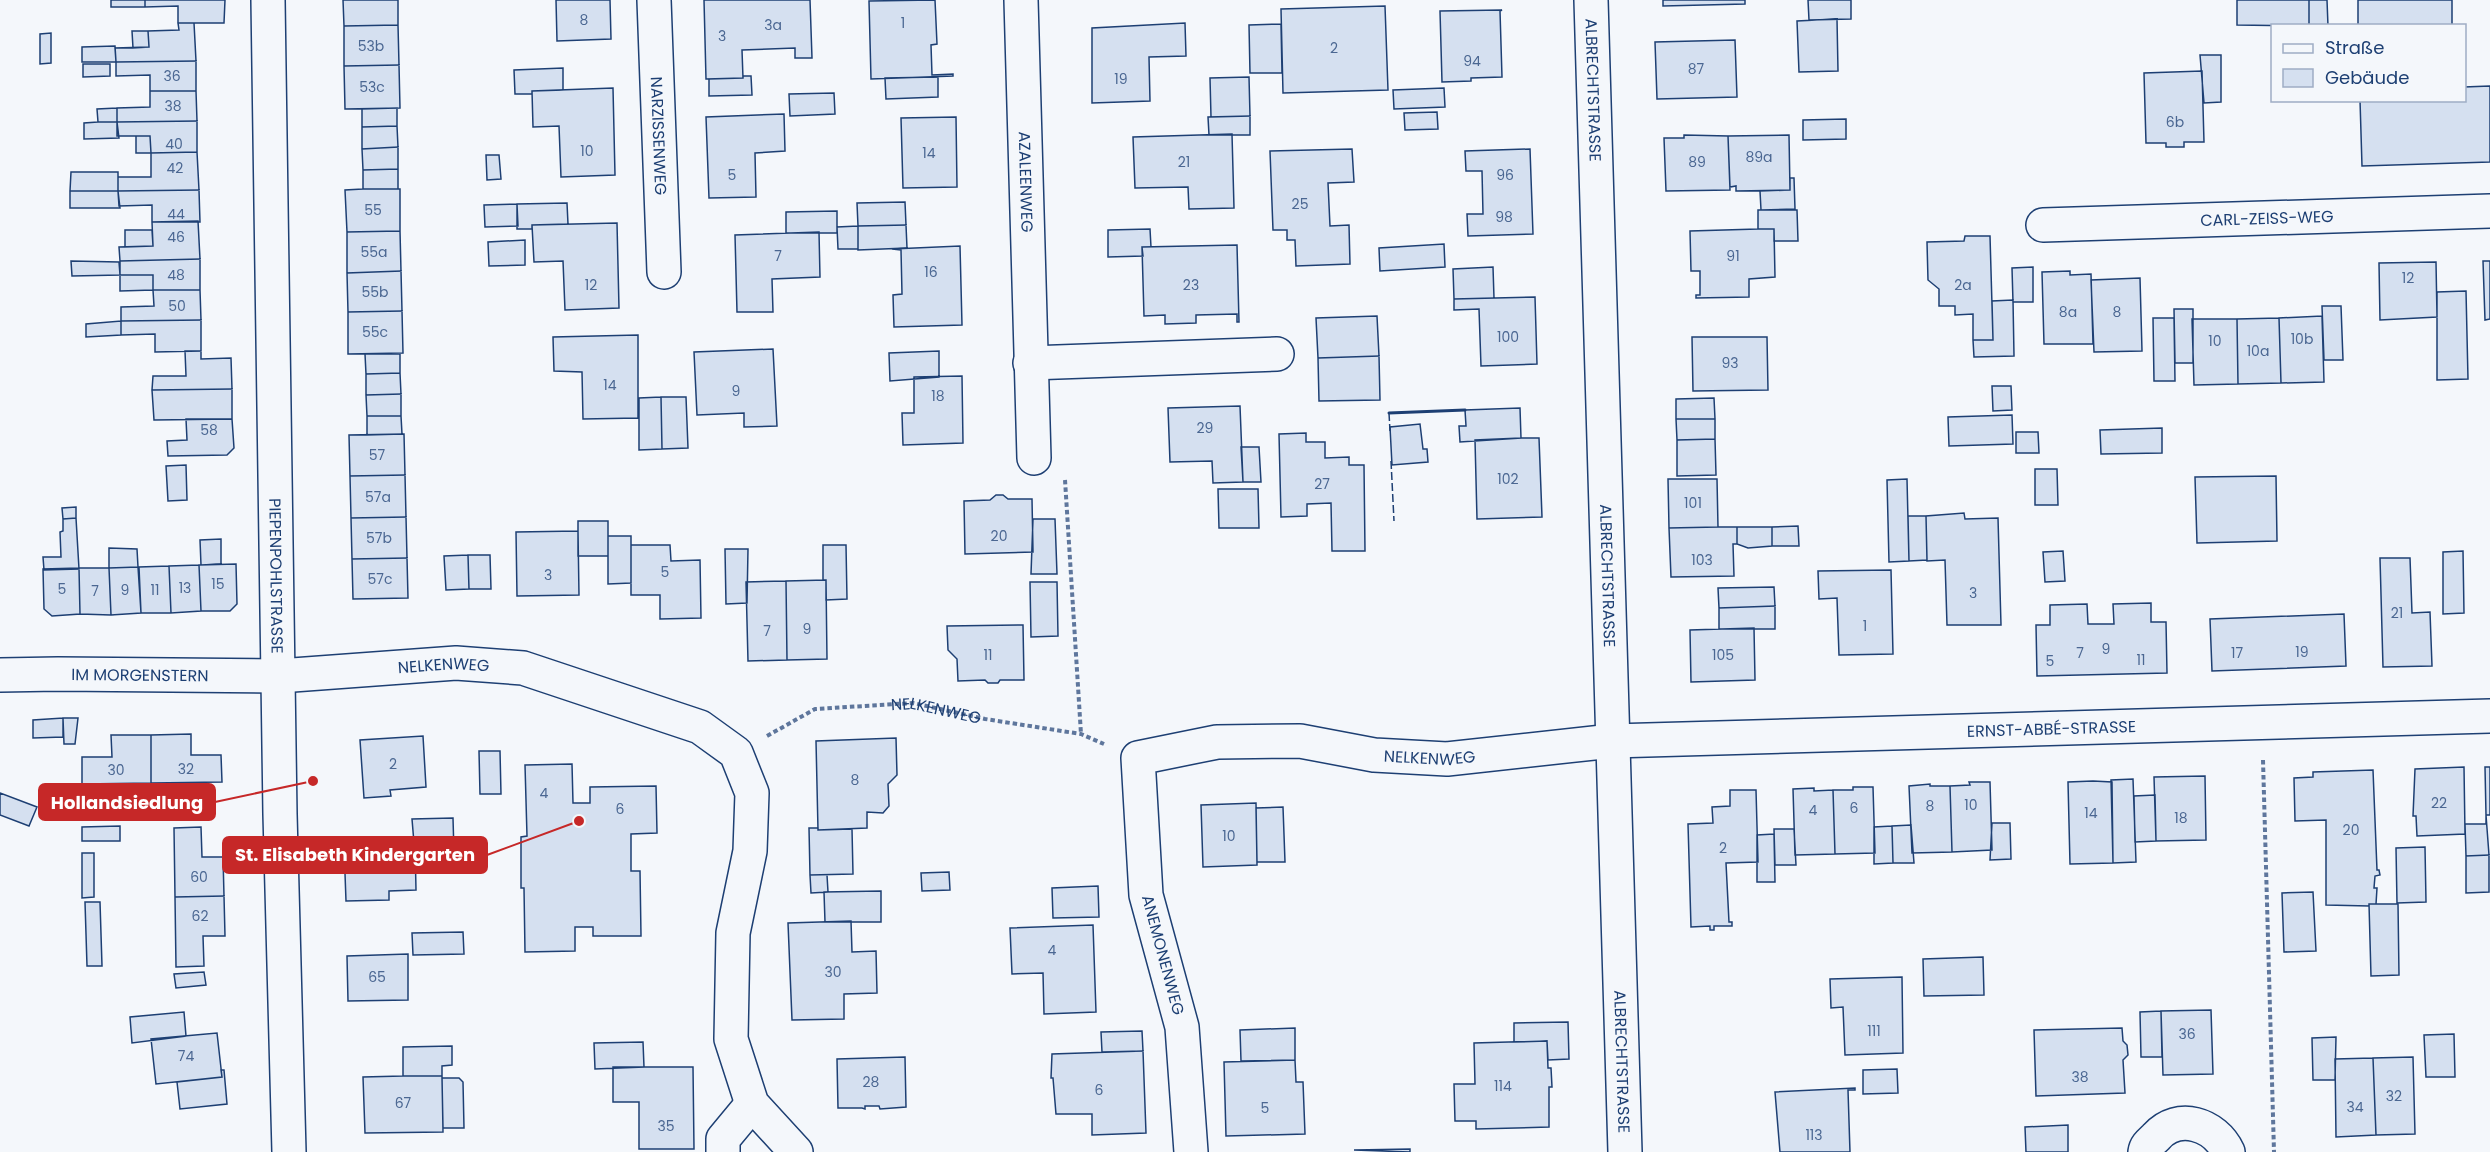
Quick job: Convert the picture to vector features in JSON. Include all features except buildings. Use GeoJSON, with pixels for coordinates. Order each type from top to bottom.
{"type":"FeatureCollection","features":[{"type":"Feature","properties":{"kind":"street","name":"PIEPENPOHLSTRASSE"},"geometry":{"type":"LineString","coordinates":[[268,0],[289,1152]]}},
{"type":"Feature","properties":{"kind":"street","name":"NARZISSENWEG"},"geometry":{"type":"LineString","coordinates":[[654,0],[664,272]]}},
{"type":"Feature","properties":{"kind":"street","name":"AZALEENWEG"},"geometry":{"type":"LineString","coordinates":[[1021,0],[1034,458]]}},
{"type":"Feature","properties":{"kind":"street","name":"ALBRECHTSTRASSE"},"geometry":{"type":"LineString","coordinates":[[1591,0],[1625,1152]]}},
{"type":"Feature","properties":{"kind":"street","name":"CARL-ZEISS-WEG"},"geometry":{"type":"LineString","coordinates":[[2043,225],[2490,211]]}},
{"type":"Feature","properties":{"kind":"street"},"geometry":{"type":"LineString","coordinates":[[1030,363],[1277,354]]}},
{"type":"Feature","properties":{"kind":"street","name":"NELKENWEG"},"geometry":{"type":"LineString","coordinates":[[279,676],[456,663],[523,668],[700,727],[736,753]]}},
{"type":"Feature","properties":{"kind":"street","name":"IM MORGENSTERN"},"geometry":{"type":"LineString","coordinates":[[0,675],[279,676]]}},
{"type":"Feature","properties":{"kind":"street","name":"ERNST-ABBÉ-STRASSE"},"geometry":{"type":"LineString","coordinates":[[1612,741],[2490,716]]}},
{"type":"Feature","properties":{"kind":"street","name":"NELKENWEG"},"geometry":{"type":"LineString","coordinates":[[1138,758],[1217,742],[1300,741],[1374,755],[1447,759],[1612,741]]}},
{"type":"Feature","properties":{"kind":"street"},"geometry":{"type":"LineString","coordinates":[[736,753],[752,793],[750,851],[733,933],[731,1039],[752,1104],[796,1152]]}},
{"type":"Feature","properties":{"kind":"street","name":"ANEMONENWEG"},"geometry":{"type":"LineString","coordinates":[[1138,758],[1146,895],[1182,1027],[1191,1152]]}},
{"type":"Feature","properties":{"kind":"street"},"geometry":{"type":"LineString","coordinates":[[723,1152],[723,1139],[752,1104]]}},
{"type":"Feature","properties":{"kind":"street"},"geometry":{"type":"LineString","coordinates":[[2145,1152],[2163,1129],[2186,1122],[2211,1129],[2228,1152]]}},
{"type":"Feature","properties":{"kind":"path"},"geometry":{"type":"LineString","coordinates":[[1034,458],[1065,477],[1081,734]]}},
{"type":"Feature","properties":{"kind":"path","name":"NELKENWEG"},"geometry":{"type":"LineString","coordinates":[[736,753],[815,709],[913,703],[985,719],[1081,734],[1138,758]]}},
{"type":"Feature","properties":{"kind":"path"},"geometry":{"type":"LineString","coordinates":[[2262,721],[2274,1152]]}},
{"type":"Feature","properties":{"kind":"fence"},"geometry":{"type":"LineString","coordinates":[[1389,413],[1390,431]]}},
{"type":"Feature","properties":{"kind":"fence"},"geometry":{"type":"LineString","coordinates":[[1391,461],[1394,521]]}},
{"type":"Feature","properties":{"kind":"wall"},"geometry":{"type":"LineString","coordinates":[[1389,413],[1465,410]]}},
{"type":"Feature","properties":{"kind":"place","name":"Hollandsiedlung"},"geometry":{"type":"Point","coordinates":[313,781]}},
{"type":"Feature","properties":{"kind":"place","name":"St. Elisabeth Kindergarten"},"geometry":{"type":"Point","coordinates":[579,821]}}]}
